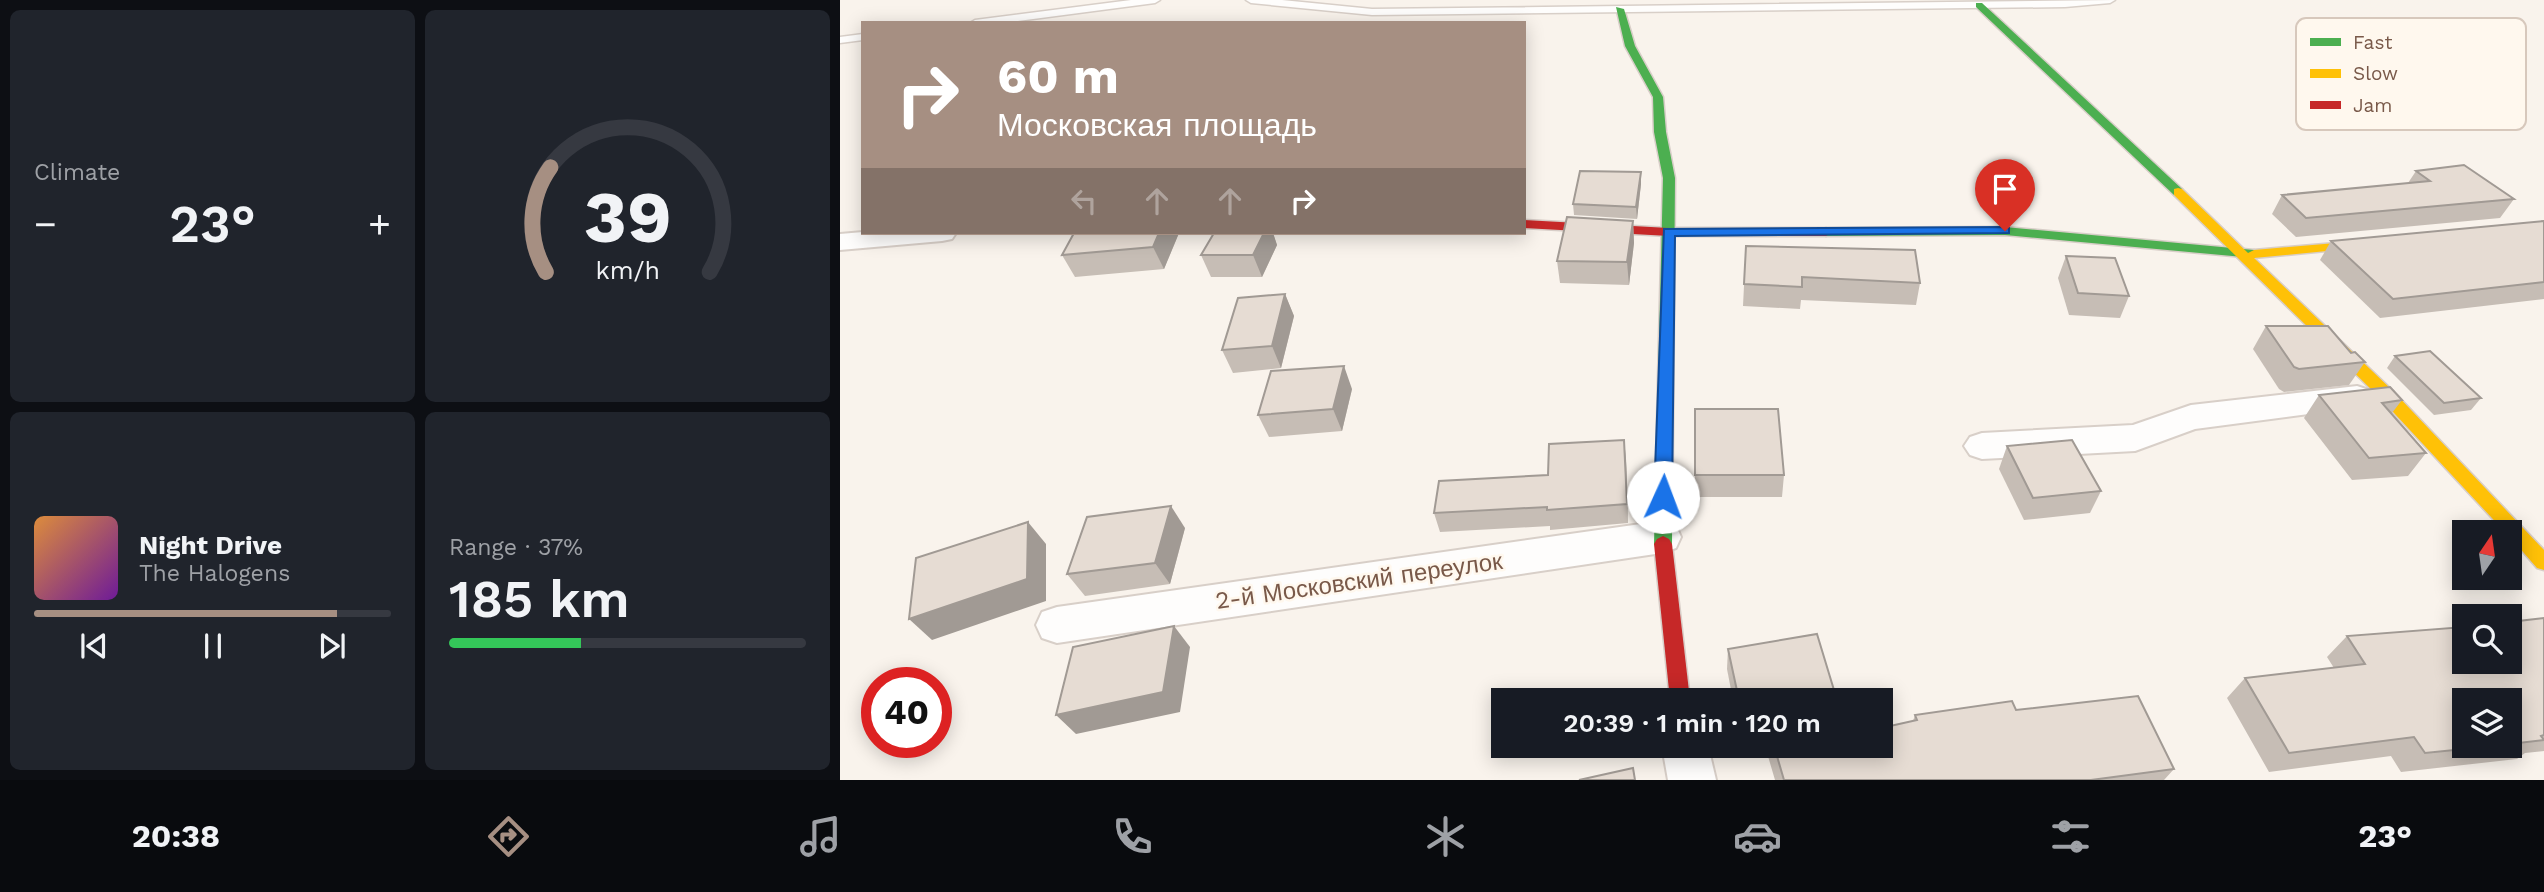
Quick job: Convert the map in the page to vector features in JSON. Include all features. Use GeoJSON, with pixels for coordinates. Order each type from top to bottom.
{"type":"FeatureCollection","features":[{"type":"Feature","properties":{"kind":"street"},"geometry":{"type":"LineString","coordinates":[[1979,5],[2245,255],[2387,395],[2544,562]]}},
{"type":"Feature","properties":{"kind":"street"},"geometry":{"type":"LineString","coordinates":[[1619,9],[1630,46],[1658,97],[1660,132],[1669,178],[1662,537],[1679,688]]}},
{"type":"Feature","properties":{"kind":"street"},"geometry":{"type":"LineString","coordinates":[[1526,224],[1669,232],[2005,231],[2245,255],[2394,241]]}},
{"type":"Feature","properties":{"kind":"street"},"geometry":{"type":"LineString","coordinates":[[840,242],[919,235]]}},
{"type":"Feature","properties":{"kind":"street"},"geometry":{"type":"LineString","coordinates":[[1982,446],[2135,438],[2191,416],[2387,395]]}},
{"type":"Feature","properties":{"kind":"street","name":"2-й Московский переулок"},"geometry":{"type":"LineString","coordinates":[[1057,625],[1662,537]]}},
{"type":"Feature","properties":{"kind":"street"},"geometry":{"type":"LineString","coordinates":[[1687,758],[1692,780]]}},
{"type":"Feature","properties":{"kind":"lane"},"geometry":{"type":"LineString","coordinates":[[991,21],[1155,0]]}},
{"type":"Feature","properties":{"kind":"lane"},"geometry":{"type":"LineString","coordinates":[[1251,0],[1372,12],[2065,4],[2110,0]]}},
{"type":"Feature","properties":{"kind":"lane"},"geometry":{"type":"LineString","coordinates":[[840,40],[861,37]]}},
{"type":"Feature","properties":{"kind":"building"},"geometry":{"type":"Polygon","coordinates":[[[2464,165],[2514,199],[2306,218],[2282,195],[2430,181],[2416,171],[2464,165]]]}},
{"type":"Feature","properties":{"kind":"building"},"geometry":{"type":"Polygon","coordinates":[[[1580,171],[1641,172],[1636,207],[1573,204],[1580,171]]]}},
{"type":"Feature","properties":{"kind":"building"},"geometry":{"type":"Polygon","coordinates":[[[1567,217],[1633,221],[1627,262],[1557,261],[1567,217]]]}},
{"type":"Feature","properties":{"kind":"building"},"geometry":{"type":"Polygon","coordinates":[[[2544,221],[2544,282],[2393,299],[2331,241],[2544,221]]]}},
{"type":"Feature","properties":{"kind":"building"},"geometry":{"type":"Polygon","coordinates":[[[1073,235],[1158,235],[1153,247],[1062,255],[1073,235]]]}},
{"type":"Feature","properties":{"kind":"building"},"geometry":{"type":"Polygon","coordinates":[[[1213,235],[1263,235],[1253,255],[1201,255],[1213,235]]]}},
{"type":"Feature","properties":{"kind":"building"},"geometry":{"type":"Polygon","coordinates":[[[1746,246],[1915,250],[1920,283],[1802,277],[1802,287],[1744,284],[1746,246]]]}},
{"type":"Feature","properties":{"kind":"building"},"geometry":{"type":"Polygon","coordinates":[[[2066,256],[2115,258],[2129,296],[2078,293],[2066,256]]]}},
{"type":"Feature","properties":{"kind":"building"},"geometry":{"type":"Polygon","coordinates":[[[1285,294],[1272,346],[1222,350],[1238,298],[1285,294]]]}},
{"type":"Feature","properties":{"kind":"building"},"geometry":{"type":"Polygon","coordinates":[[[2266,326],[2328,326],[2351,353],[2355,352],[2365,362],[2299,369],[2294,367],[2266,326]]]}},
{"type":"Feature","properties":{"kind":"building"},"geometry":{"type":"Polygon","coordinates":[[[2430,351],[2481,398],[2444,403],[2395,356],[2430,351]]]}},
{"type":"Feature","properties":{"kind":"building"},"geometry":{"type":"Polygon","coordinates":[[[1344,366],[1333,409],[1258,415],[1271,371],[1344,366]]]}},
{"type":"Feature","properties":{"kind":"building"},"geometry":{"type":"Polygon","coordinates":[[[2390,387],[2402,400],[2382,403],[2426,453],[2369,458],[2319,395],[2390,387]]]}},
{"type":"Feature","properties":{"kind":"building"},"geometry":{"type":"Polygon","coordinates":[[[1695,409],[1778,409],[1784,475],[1695,475],[1695,409]]]}},
{"type":"Feature","properties":{"kind":"building"},"geometry":{"type":"Polygon","coordinates":[[[1624,440],[1627,504],[1547,510],[1547,507],[1434,513],[1439,481],[1548,475],[1549,444],[1624,440]]]}},
{"type":"Feature","properties":{"kind":"building"},"geometry":{"type":"Polygon","coordinates":[[[2072,440],[2101,491],[2033,498],[2007,446],[2072,440]]]}},
{"type":"Feature","properties":{"kind":"building"},"geometry":{"type":"Polygon","coordinates":[[[1171,506],[1155,563],[1067,574],[1087,517],[1171,506]]]}},
{"type":"Feature","properties":{"kind":"building"},"geometry":{"type":"Polygon","coordinates":[[[1028,522],[1027,579],[909,619],[916,558],[1028,522]]]}},
{"type":"Feature","properties":{"kind":"building"},"geometry":{"type":"Polygon","coordinates":[[[2544,618],[2544,735],[2541,736],[2544,740],[2522,743],[2522,688],[2452,688],[2452,750],[2425,753],[2414,737],[2289,753],[2245,678],[2365,664],[2347,636],[2452,628],[2452,674],[2522,674],[2522,621],[2544,618]]]}},
{"type":"Feature","properties":{"kind":"building"},"geometry":{"type":"Polygon","coordinates":[[[1174,626],[1163,692],[1056,715],[1073,647],[1174,626]]]}},
{"type":"Feature","properties":{"kind":"building"},"geometry":{"type":"Polygon","coordinates":[[[1817,634],[1833,688],[1736,688],[1728,649],[1817,634]]]}},
{"type":"Feature","properties":{"kind":"building"},"geometry":{"type":"Polygon","coordinates":[[[2138,696],[2174,769],[2091,780],[1784,780],[1778,758],[1893,758],[1893,725],[1917,720],[1915,715],[2012,701],[2016,710],[2138,696]]]}},
{"type":"Feature","properties":{"kind":"building"},"geometry":{"type":"Polygon","coordinates":[[[1633,768],[1635,780],[1579,780],[1633,768]]]}},
{"type":"Feature","properties":{"kind":"traffic: fast"},"geometry":{"type":"LineString","coordinates":[[1979,5],[2178,192]]}},
{"type":"Feature","properties":{"kind":"traffic: fast"},"geometry":{"type":"LineString","coordinates":[[1619,9],[1630,46],[1658,97],[1660,132],[1669,178],[1663,544]]}},
{"type":"Feature","properties":{"kind":"traffic: fast"},"geometry":{"type":"LineString","coordinates":[[1826,232],[2005,231],[2254,254]]}},
{"type":"Feature","properties":{"kind":"traffic: slow"},"geometry":{"type":"LineString","coordinates":[[2178,192],[2387,395],[2544,562]]}},
{"type":"Feature","properties":{"kind":"traffic: slow"},"geometry":{"type":"LineString","coordinates":[[2254,254],[2378,242]]}},
{"type":"Feature","properties":{"kind":"traffic: jam"},"geometry":{"type":"LineString","coordinates":[[1526,224],[1669,232],[1826,232]]}},
{"type":"Feature","properties":{"kind":"traffic: jam"},"geometry":{"type":"LineString","coordinates":[[1663,544],[1679,688]]}},
{"type":"Feature","properties":{"kind":"route"},"geometry":{"type":"LineString","coordinates":[[1663,497],[1669,232],[2005,231]]}}]}
